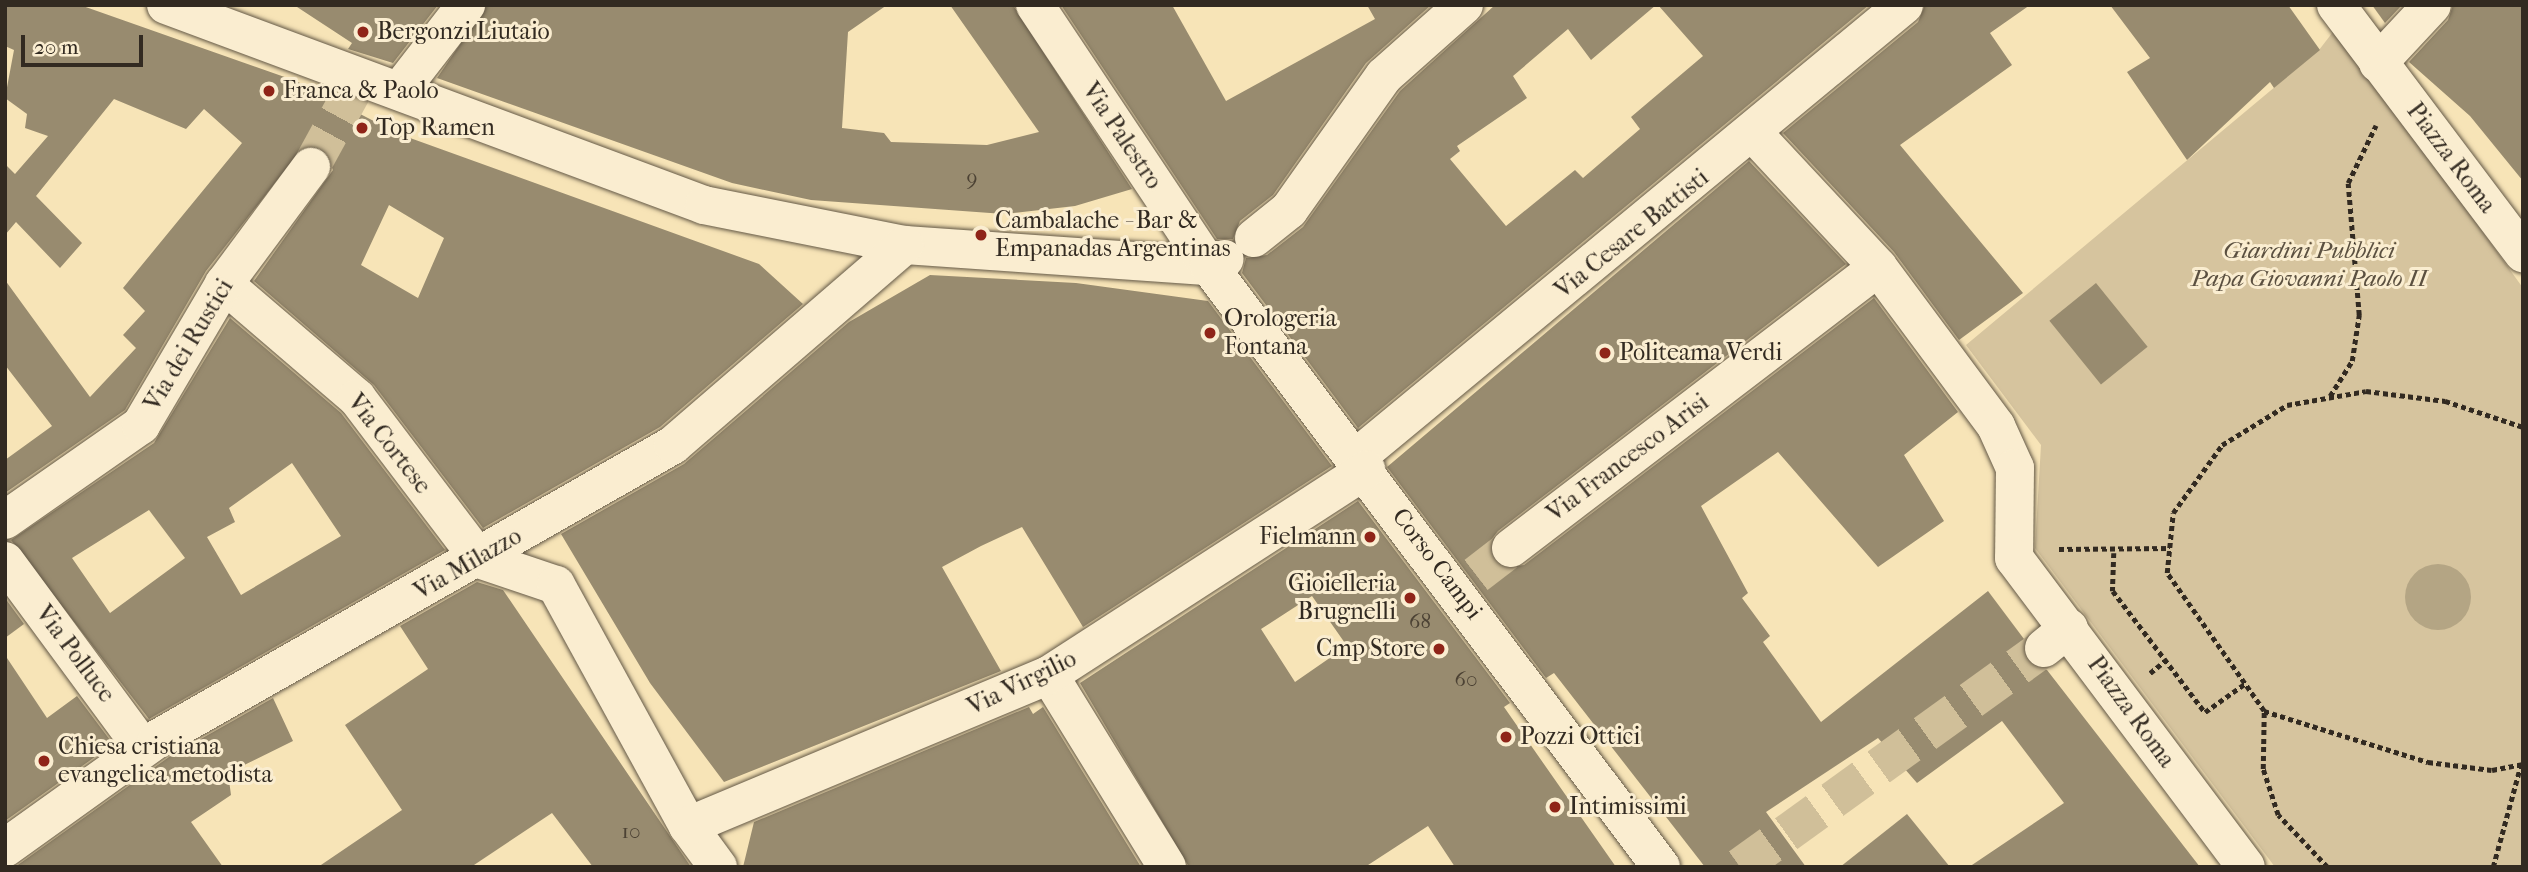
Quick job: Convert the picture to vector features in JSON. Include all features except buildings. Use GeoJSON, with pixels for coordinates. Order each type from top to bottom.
{"type":"FeatureCollection","features":[{"type":"Feature","properties":{"kind":"street"},"geometry":{"type":"LineString","coordinates":[[166,5],[356,84],[400,90],[704,205],[905,244],[1229,254],[1289,210],[1384,76],[1464,5]]}},
{"type":"Feature","properties":{"kind":"street"},"geometry":{"type":"LineString","coordinates":[[400,90],[466,5]]}},
{"type":"Feature","properties":{"kind":"street","name":"Via Palestro"},"geometry":{"type":"LineString","coordinates":[[1035,5],[1229,254]]}},
{"type":"Feature","properties":{"kind":"street","name":"Via Cesare Battisti"},"geometry":{"type":"LineString","coordinates":[[1361,464],[1424,404],[1754,134],[1904,5]]}},
{"type":"Feature","properties":{"kind":"street","name":"Piazza Roma"},"geometry":{"type":"LineString","coordinates":[[2336,5],[2523,253]]}},
{"type":"Feature","properties":{"kind":"street"},"geometry":{"type":"LineString","coordinates":[[2378,63],[2432,5]]}},
{"type":"Feature","properties":{"kind":"street"},"geometry":{"type":"LineString","coordinates":[[1754,134],[1878,267],[1996,426],[2015,468],[2014,558]]}},
{"type":"Feature","properties":{"kind":"street","name":"Via dei Rustici"},"geometry":{"type":"LineString","coordinates":[[5,520],[141,425],[224,284],[311,167]]}},
{"type":"Feature","properties":{"kind":"street","name":"Via Milazzo"},"geometry":{"type":"LineString","coordinates":[[5,848],[143,748],[479,559],[673,445],[905,244]]}},
{"type":"Feature","properties":{"kind":"street","name":"Corso Campi"},"geometry":{"type":"LineString","coordinates":[[1229,254],[1361,464],[1467,582],[1661,867]]}},
{"type":"Feature","properties":{"kind":"street","name":"Via Francesco Arisi"},"geometry":{"type":"LineString","coordinates":[[1511,548],[1878,267]]}},
{"type":"Feature","properties":{"kind":"street","name":"Via Cortese"},"geometry":{"type":"LineString","coordinates":[[224,284],[357,398],[479,559]]}},
{"type":"Feature","properties":{"kind":"street","name":"Via Virgilio"},"geometry":{"type":"LineString","coordinates":[[688,826],[1049,675],[1299,516],[1361,464]]}},
{"type":"Feature","properties":{"kind":"street","name":"Piazza Roma"},"geometry":{"type":"LineString","coordinates":[[2014,558],[2057,638],[2246,867]]}},
{"type":"Feature","properties":{"kind":"street"},"geometry":{"type":"LineString","coordinates":[[479,559],[556,585],[688,826],[718,867]]}},
{"type":"Feature","properties":{"kind":"street","name":"Via Polluce"},"geometry":{"type":"LineString","coordinates":[[5,561],[143,748]]}},
{"type":"Feature","properties":{"kind":"street"},"geometry":{"type":"LineString","coordinates":[[1049,675],[1167,867]]}},
{"type":"Feature","properties":{"kind":"path"},"geometry":{"type":"LineString","coordinates":[[2329,397],[2352,360],[2359,315],[2348,183],[2371,130],[2406,99]]}},
{"type":"Feature","properties":{"kind":"path"},"geometry":{"type":"LineString","coordinates":[[2327,867],[2278,816],[2263,769],[2264,711],[2167,573],[2173,513],[2222,445],[2287,405],[2365,391],[2445,401],[2523,427]]}},
{"type":"Feature","properties":{"kind":"path"},"geometry":{"type":"LineString","coordinates":[[2014,558],[2035,548],[2114,553],[2170,548]]}},
{"type":"Feature","properties":{"kind":"path"},"geometry":{"type":"LineString","coordinates":[[2114,553],[2113,591],[2204,712],[2246,683]]}},
{"type":"Feature","properties":{"kind":"path"},"geometry":{"type":"LineString","coordinates":[[2143,679],[2165,660]]}},
{"type":"Feature","properties":{"kind":"path"},"geometry":{"type":"LineString","coordinates":[[2264,711],[2428,762],[2493,770],[2522,764],[2493,867]]}},
{"type":"Feature","properties":{"kind":"green space","name":"Giardini Pubblici Papa Giovanni Paolo II"},"geometry":{"type":"Polygon","coordinates":[[[2336,28],[2523,288],[2523,867],[2275,867],[2035,548],[2041,445],[1966,345],[2319,50],[2336,28]]]}},
{"type":"Feature","properties":{"kind":"shaded area"},"geometry":{"type":"Polygon","coordinates":[[[2438,564],[2461,574],[2471,597],[2461,620],[2438,630],[2415,620],[2405,597],[2415,574],[2438,564]]]}},
{"type":"Feature","properties":{"kind":"tunnel"},"geometry":{"type":"LineString","coordinates":[[311,167],[352,92]]}},
{"type":"Feature","properties":{"kind":"tunnel"},"geometry":{"type":"LineString","coordinates":[[1476,575],[1511,548]]}},
{"type":"Feature","properties":{"kind":"tunnel"},"geometry":{"type":"LineString","coordinates":[[1740,867],[2044,648]]}},
{"type":"Feature","properties":{"kind":"place","name":"Bergonzi Liutaio"},"geometry":{"type":"Point","coordinates":[363,32]}},
{"type":"Feature","properties":{"kind":"place","name":"Franca & Paolo"},"geometry":{"type":"Point","coordinates":[269,91]}},
{"type":"Feature","properties":{"kind":"place","name":"Top Ramen"},"geometry":{"type":"Point","coordinates":[362,128]}},
{"type":"Feature","properties":{"kind":"place","name":"Cambalache - Bar & Empanadas Argentinas"},"geometry":{"type":"Point","coordinates":[981,235]}},
{"type":"Feature","properties":{"kind":"place","name":"Orologeria Fontana"},"geometry":{"type":"Point","coordinates":[1210,333]}},
{"type":"Feature","properties":{"kind":"place","name":"Politeama Verdi"},"geometry":{"type":"Point","coordinates":[1605,353]}},
{"type":"Feature","properties":{"kind":"place","name":"Fielmann"},"geometry":{"type":"Point","coordinates":[1370,537]}},
{"type":"Feature","properties":{"kind":"place","name":"Gioielleria Brugnelli"},"geometry":{"type":"Point","coordinates":[1410,598]}},
{"type":"Feature","properties":{"kind":"place","name":"Cmp Store"},"geometry":{"type":"Point","coordinates":[1439,649]}},
{"type":"Feature","properties":{"kind":"place","name":"Pozzi Ottici"},"geometry":{"type":"Point","coordinates":[1506,737]}},
{"type":"Feature","properties":{"kind":"place","name":"Chiesa cristiana evangelica metodista"},"geometry":{"type":"Point","coordinates":[44,761]}},
{"type":"Feature","properties":{"kind":"place","name":"Intimissimi"},"geometry":{"type":"Point","coordinates":[1555,807]}}]}
